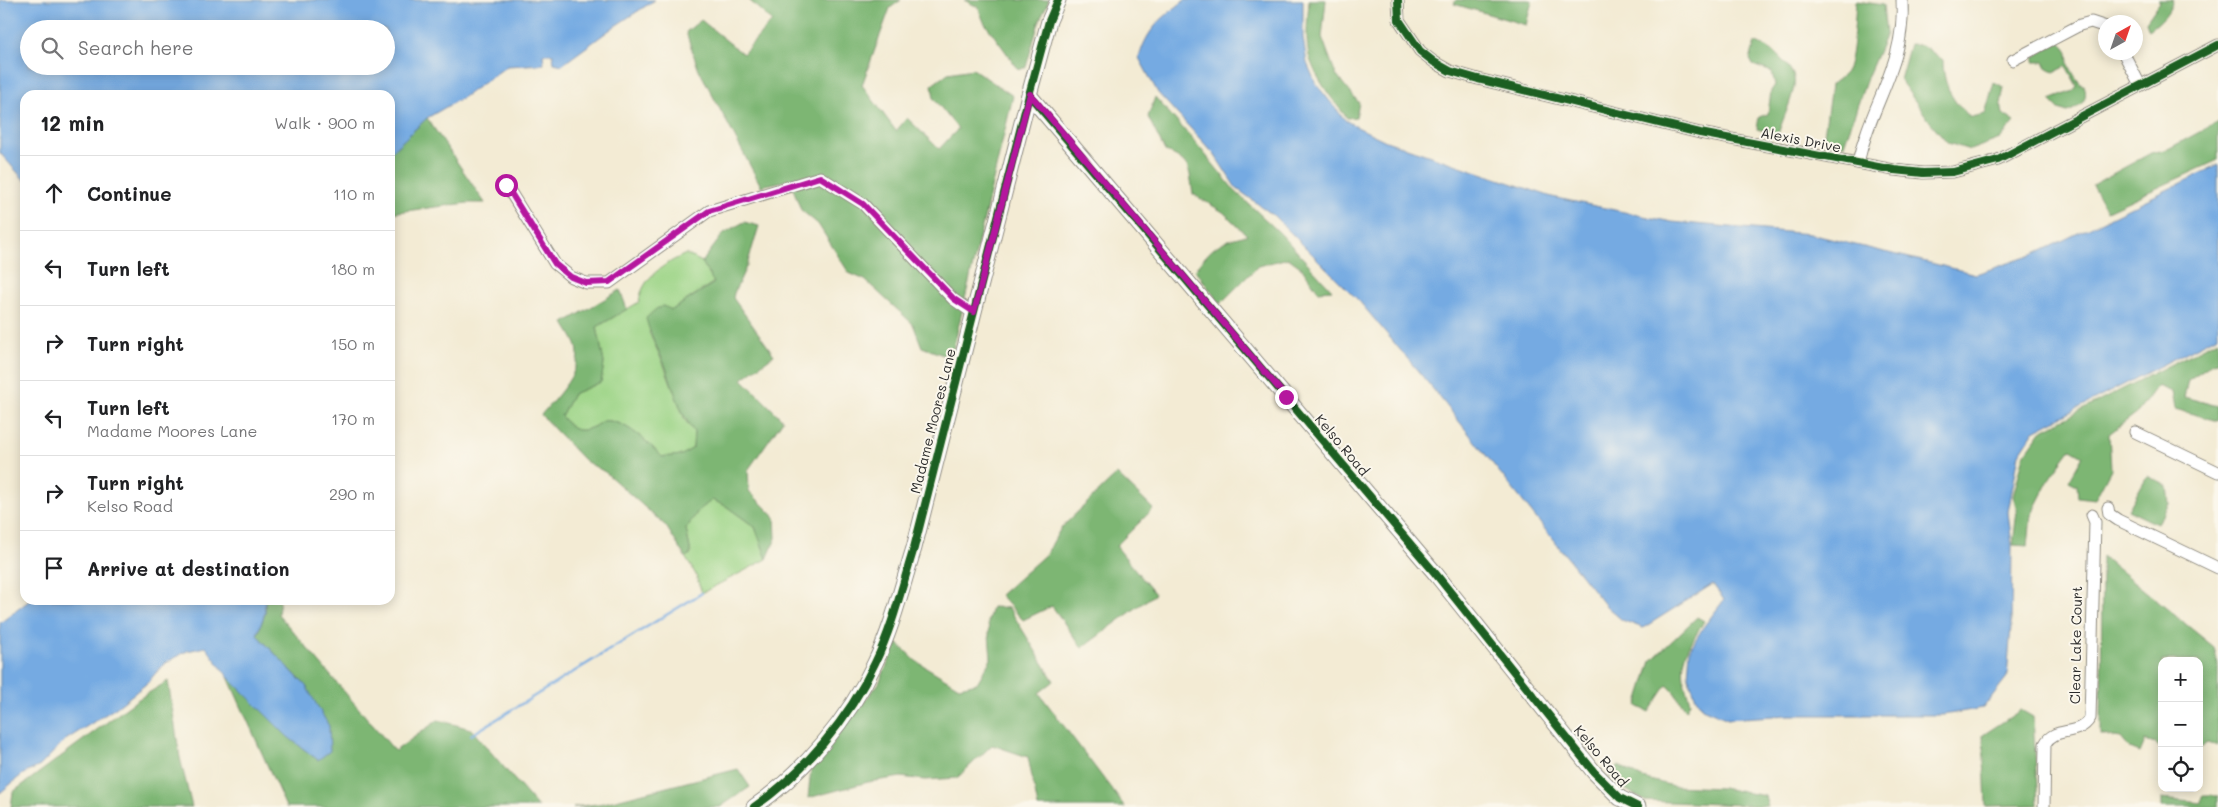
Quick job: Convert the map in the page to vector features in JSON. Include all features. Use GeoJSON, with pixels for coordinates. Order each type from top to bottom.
{"type":"FeatureCollection","features":[{"type":"Feature","properties":{"kind":"street","name":"Madame Moores Lane"},"geometry":{"type":"LineString","coordinates":[[754,807],[793,774],[824,741],[851,704],[875,663],[893,618],[914,548],[1049,21],[1058,0]]}},
{"type":"Feature","properties":{"kind":"street","name":"Alexis Drive"},"geometry":{"type":"LineString","coordinates":[[1398,0],[1399,20],[1414,44],[1427,57],[1450,71],[1519,90],[1700,133],[1837,160],[1923,173],[1953,172],[1976,168],[1998,160],[2218,45]]}},
{"type":"Feature","properties":{"kind":"street","name":"Alexis Drive"},"geometry":{"type":"LineString","coordinates":[[1858,163],[1866,131],[1892,73],[1899,52],[1902,32],[1902,0]]}},
{"type":"Feature","properties":{"kind":"street"},"geometry":{"type":"LineString","coordinates":[[2013,60],[2080,25],[2091,22],[2098,24]]}},
{"type":"Feature","properties":{"kind":"street"},"geometry":{"type":"LineString","coordinates":[[2127,60],[2140,85]]}},
{"type":"Feature","properties":{"kind":"street","name":"Kelso Road"},"geometry":{"type":"LineString","coordinates":[[1030,94],[1435,573],[1594,772],[1620,798],[1638,807]]}},
{"type":"Feature","properties":{"kind":"street"},"geometry":{"type":"LineString","coordinates":[[506,185],[555,264],[571,277],[586,283],[609,282],[709,211],[820,177],[863,204],[954,299],[974,312]]}},
{"type":"Feature","properties":{"kind":"street"},"geometry":{"type":"LineString","coordinates":[[2135,432],[2218,472]]}},
{"type":"Feature","properties":{"kind":"street"},"geometry":{"type":"LineString","coordinates":[[2108,508],[2109,514],[2118,520],[2218,568]]}},
{"type":"Feature","properties":{"kind":"street","name":"Clear Lake Court"},"geometry":{"type":"LineString","coordinates":[[2044,807],[2045,744],[2055,734],[2078,730],[2085,726],[2090,718],[2095,522],[2092,515]]}},
{"type":"Feature","properties":{"kind":"green space"},"geometry":{"type":"Polygon","coordinates":[[[749,0],[901,0],[890,8],[862,85],[896,131],[907,118],[939,149],[958,129],[934,99],[932,85],[948,73],[973,69],[1013,96],[951,358],[922,347],[913,324],[865,280],[849,273],[818,224],[801,210],[790,180],[761,186],[698,68],[686,32],[701,20],[743,54],[772,21],[749,0]]]}},
{"type":"Feature","properties":{"kind":"green space"},"geometry":{"type":"Polygon","coordinates":[[[964,0],[1049,0],[1039,22],[1026,67],[1019,70],[984,22],[978,7],[964,0]]]}},
{"type":"Feature","properties":{"kind":"green space"},"geometry":{"type":"Polygon","coordinates":[[[1309,0],[1326,0],[1322,37],[1336,75],[1359,103],[1356,117],[1347,118],[1314,70],[1309,55],[1307,39],[1309,0]]]}},
{"type":"Feature","properties":{"kind":"green space"},"geometry":{"type":"Polygon","coordinates":[[[1456,0],[1532,1],[1526,25],[1454,4],[1456,0]]]}},
{"type":"Feature","properties":{"kind":"green space"},"geometry":{"type":"Polygon","coordinates":[[[2158,0],[2173,0],[2164,17],[2149,30],[2146,22],[2160,2],[2158,0]]]}},
{"type":"Feature","properties":{"kind":"green space"},"geometry":{"type":"Polygon","coordinates":[[[1856,1],[1883,5],[1886,34],[1867,78],[1844,145],[1823,143],[1831,85],[1846,72],[1850,59],[1856,1]]]}},
{"type":"Feature","properties":{"kind":"green space"},"geometry":{"type":"Polygon","coordinates":[[[2059,42],[2066,49],[2071,69],[2081,85],[2084,85],[2085,90],[2083,102],[2067,112],[2059,109],[2050,100],[2073,91],[2077,86],[2066,66],[2054,72],[2048,69],[2044,62],[2034,62],[2034,57],[2059,42]]]}},
{"type":"Feature","properties":{"kind":"green space"},"geometry":{"type":"Polygon","coordinates":[[[1755,43],[1767,47],[1775,53],[1789,67],[1794,78],[1791,97],[1778,134],[1757,129],[1759,117],[1768,114],[1771,91],[1775,85],[1772,72],[1753,65],[1750,59],[1755,43]]]}},
{"type":"Feature","properties":{"kind":"green space"},"geometry":{"type":"Polygon","coordinates":[[[1910,44],[1922,45],[1943,60],[1943,69],[1950,92],[1964,112],[1971,117],[1985,114],[1994,82],[2004,87],[2001,104],[2003,114],[2015,122],[2000,139],[1970,150],[1948,143],[1900,80],[1910,44]]]}},
{"type":"Feature","properties":{"kind":"green space"},"geometry":{"type":"Polygon","coordinates":[[[1155,97],[1235,191],[1280,233],[1332,290],[1318,291],[1302,268],[1288,258],[1258,266],[1220,304],[1195,270],[1217,246],[1229,240],[1247,235],[1223,212],[1193,194],[1191,178],[1187,167],[1180,159],[1165,151],[1148,117],[1155,97]]]}},
{"type":"Feature","properties":{"kind":"green space"},"geometry":{"type":"Polygon","coordinates":[[[427,118],[485,203],[467,203],[395,212],[395,148],[427,118]]]}},
{"type":"Feature","properties":{"kind":"green space"},"geometry":{"type":"Polygon","coordinates":[[[2218,122],[2218,160],[2107,211],[2092,185],[2151,153],[2168,149],[2218,122]]]}},
{"type":"Feature","properties":{"kind":"green space"},"geometry":{"type":"Polygon","coordinates":[[[744,222],[759,226],[747,265],[733,298],[774,355],[742,379],[783,420],[748,470],[749,491],[775,517],[776,538],[767,559],[755,527],[726,506],[712,500],[698,511],[686,529],[691,554],[685,557],[666,526],[605,472],[585,461],[541,415],[568,382],[577,363],[576,344],[564,323],[620,290],[627,309],[597,327],[604,363],[601,382],[573,394],[561,416],[571,427],[578,430],[587,429],[603,421],[619,424],[636,433],[662,457],[682,455],[693,448],[694,432],[681,408],[646,318],[656,309],[663,306],[672,310],[714,283],[702,262],[724,233],[744,222]]]}},
{"type":"Feature","properties":{"kind":"green space"},"geometry":{"type":"Polygon","coordinates":[[[686,254],[702,262],[714,282],[672,310],[649,332],[685,420],[694,432],[693,448],[682,455],[662,457],[636,433],[611,421],[603,421],[583,430],[571,427],[561,416],[573,394],[601,382],[604,363],[597,327],[639,302],[641,293],[649,278],[662,267],[686,254]]]}},
{"type":"Feature","properties":{"kind":"green space"},"geometry":{"type":"Polygon","coordinates":[[[2218,340],[2218,362],[2213,363],[2188,380],[2184,397],[2218,406],[2218,421],[2175,409],[2172,392],[2157,386],[2138,412],[2109,434],[2111,469],[2095,499],[2078,497],[2077,485],[2069,481],[2083,456],[2071,449],[2051,476],[2031,515],[2028,546],[2013,545],[2017,510],[2013,496],[2024,455],[2041,431],[2218,340]]]}},
{"type":"Feature","properties":{"kind":"green space"},"geometry":{"type":"Polygon","coordinates":[[[1117,474],[1153,509],[1116,546],[1155,594],[1082,648],[1052,606],[1023,620],[1000,595],[1047,553],[1061,528],[1117,474]]]}},
{"type":"Feature","properties":{"kind":"green space"},"geometry":{"type":"Polygon","coordinates":[[[2147,476],[2167,486],[2169,504],[2157,524],[2128,510],[2147,476]]]}},
{"type":"Feature","properties":{"kind":"green space"},"geometry":{"type":"Polygon","coordinates":[[[712,500],[726,506],[755,527],[767,559],[702,593],[695,573],[685,557],[691,553],[686,529],[698,511],[712,500]]]}},
{"type":"Feature","properties":{"kind":"green space"},"geometry":{"type":"Polygon","coordinates":[[[2102,556],[2214,647],[2218,665],[2218,746],[2208,743],[2203,746],[2203,657],[2158,657],[2158,746],[2145,741],[2140,753],[2130,749],[2121,738],[2101,735],[2102,556]]]}},
{"type":"Feature","properties":{"kind":"green space"},"geometry":{"type":"Polygon","coordinates":[[[265,605],[279,605],[278,614],[395,751],[438,720],[471,729],[538,807],[286,807],[228,677],[288,737],[306,686],[257,635],[265,613],[265,605]]]}},
{"type":"Feature","properties":{"kind":"green space"},"geometry":{"type":"Polygon","coordinates":[[[992,607],[1009,608],[1054,681],[1039,693],[1125,807],[1038,807],[1028,757],[992,745],[957,778],[925,780],[901,777],[868,782],[808,798],[811,769],[879,683],[897,643],[916,661],[959,687],[977,683],[991,659],[988,622],[992,607]]]}},
{"type":"Feature","properties":{"kind":"green space"},"geometry":{"type":"Polygon","coordinates":[[[1697,617],[1704,621],[1687,651],[1683,668],[1690,702],[1686,710],[1667,685],[1649,712],[1637,706],[1651,661],[1697,617]]]}},
{"type":"Feature","properties":{"kind":"green space"},"geometry":{"type":"Polygon","coordinates":[[[168,681],[180,758],[192,807],[11,807],[13,792],[137,700],[168,681]]]}},
{"type":"Feature","properties":{"kind":"green space"},"geometry":{"type":"Polygon","coordinates":[[[2021,710],[2033,717],[2038,805],[1986,806],[1983,735],[2021,710]]]}},
{"type":"Feature","properties":{"kind":"green space"},"geometry":{"type":"Polygon","coordinates":[[[1618,765],[1642,778],[1673,786],[1722,788],[1765,796],[1768,806],[1645,801],[1623,788],[1608,775],[1618,765]]]}},
{"type":"Feature","properties":{"kind":"green space"},"geometry":{"type":"Polygon","coordinates":[[[738,769],[750,787],[720,807],[573,807],[604,803],[738,769]]]}},
{"type":"Feature","properties":{"kind":"green space"},"geometry":{"type":"Polygon","coordinates":[[[2202,796],[2218,796],[2218,807],[2161,807],[2161,799],[2201,803],[2202,796]]]}},
{"type":"Feature","properties":{"kind":"water"},"geometry":{"type":"Polygon","coordinates":[[[0,0],[655,0],[615,26],[562,65],[554,63],[553,54],[543,54],[544,64],[507,66],[465,96],[427,118],[395,148],[395,90],[20,90],[20,175],[0,153],[0,0]]]}},
{"type":"Feature","properties":{"kind":"water"},"geometry":{"type":"Polygon","coordinates":[[[1185,0],[1303,0],[1303,38],[1307,63],[1316,84],[1345,120],[1386,141],[1552,197],[1672,222],[1810,234],[1976,274],[2035,254],[2218,165],[2218,336],[2034,431],[2019,454],[2008,512],[2012,545],[2011,627],[2007,677],[1983,708],[1943,715],[1788,715],[1728,719],[1702,708],[1688,676],[1690,649],[1704,626],[1724,600],[1713,584],[1643,628],[1622,620],[1606,606],[1438,395],[1360,302],[1273,215],[1236,188],[1214,154],[1158,93],[1139,58],[1146,39],[1156,24],[1185,0]]]}},
{"type":"Feature","properties":{"kind":"water"},"geometry":{"type":"Polygon","coordinates":[[[23,605],[265,605],[265,613],[257,635],[306,686],[329,726],[330,751],[318,760],[288,737],[228,677],[206,647],[187,651],[164,664],[146,684],[117,707],[64,741],[40,766],[23,774],[0,793],[0,623],[23,605]]]}},
{"type":"Feature","properties":{"kind":"waterway"},"geometry":{"type":"LineString","coordinates":[[471,735],[702,593]]}},
{"type":"Feature","properties":{"kind":"cycle path"},"geometry":{"type":"LineString","coordinates":[[754,807],[790,778],[824,743],[864,684],[887,635],[914,548],[1029,95],[1049,21],[1058,0]]}},
{"type":"Feature","properties":{"kind":"cycle path"},"geometry":{"type":"LineString","coordinates":[[1398,0],[1399,20],[1420,51],[1450,71],[1700,133],[1894,170],[1923,173],[1953,172],[1998,160],[2218,45]]}},
{"type":"Feature","properties":{"kind":"cycle path"},"geometry":{"type":"LineString","coordinates":[[1029,95],[1435,573],[1594,772],[1620,798],[1638,807]]}},
{"type":"Feature","properties":{"kind":"route"},"geometry":{"type":"LineString","coordinates":[[506,185],[555,264],[571,277],[586,283],[609,282],[709,211],[820,177],[863,204],[954,299],[974,312],[1030,94],[1286,397]]}}]}
